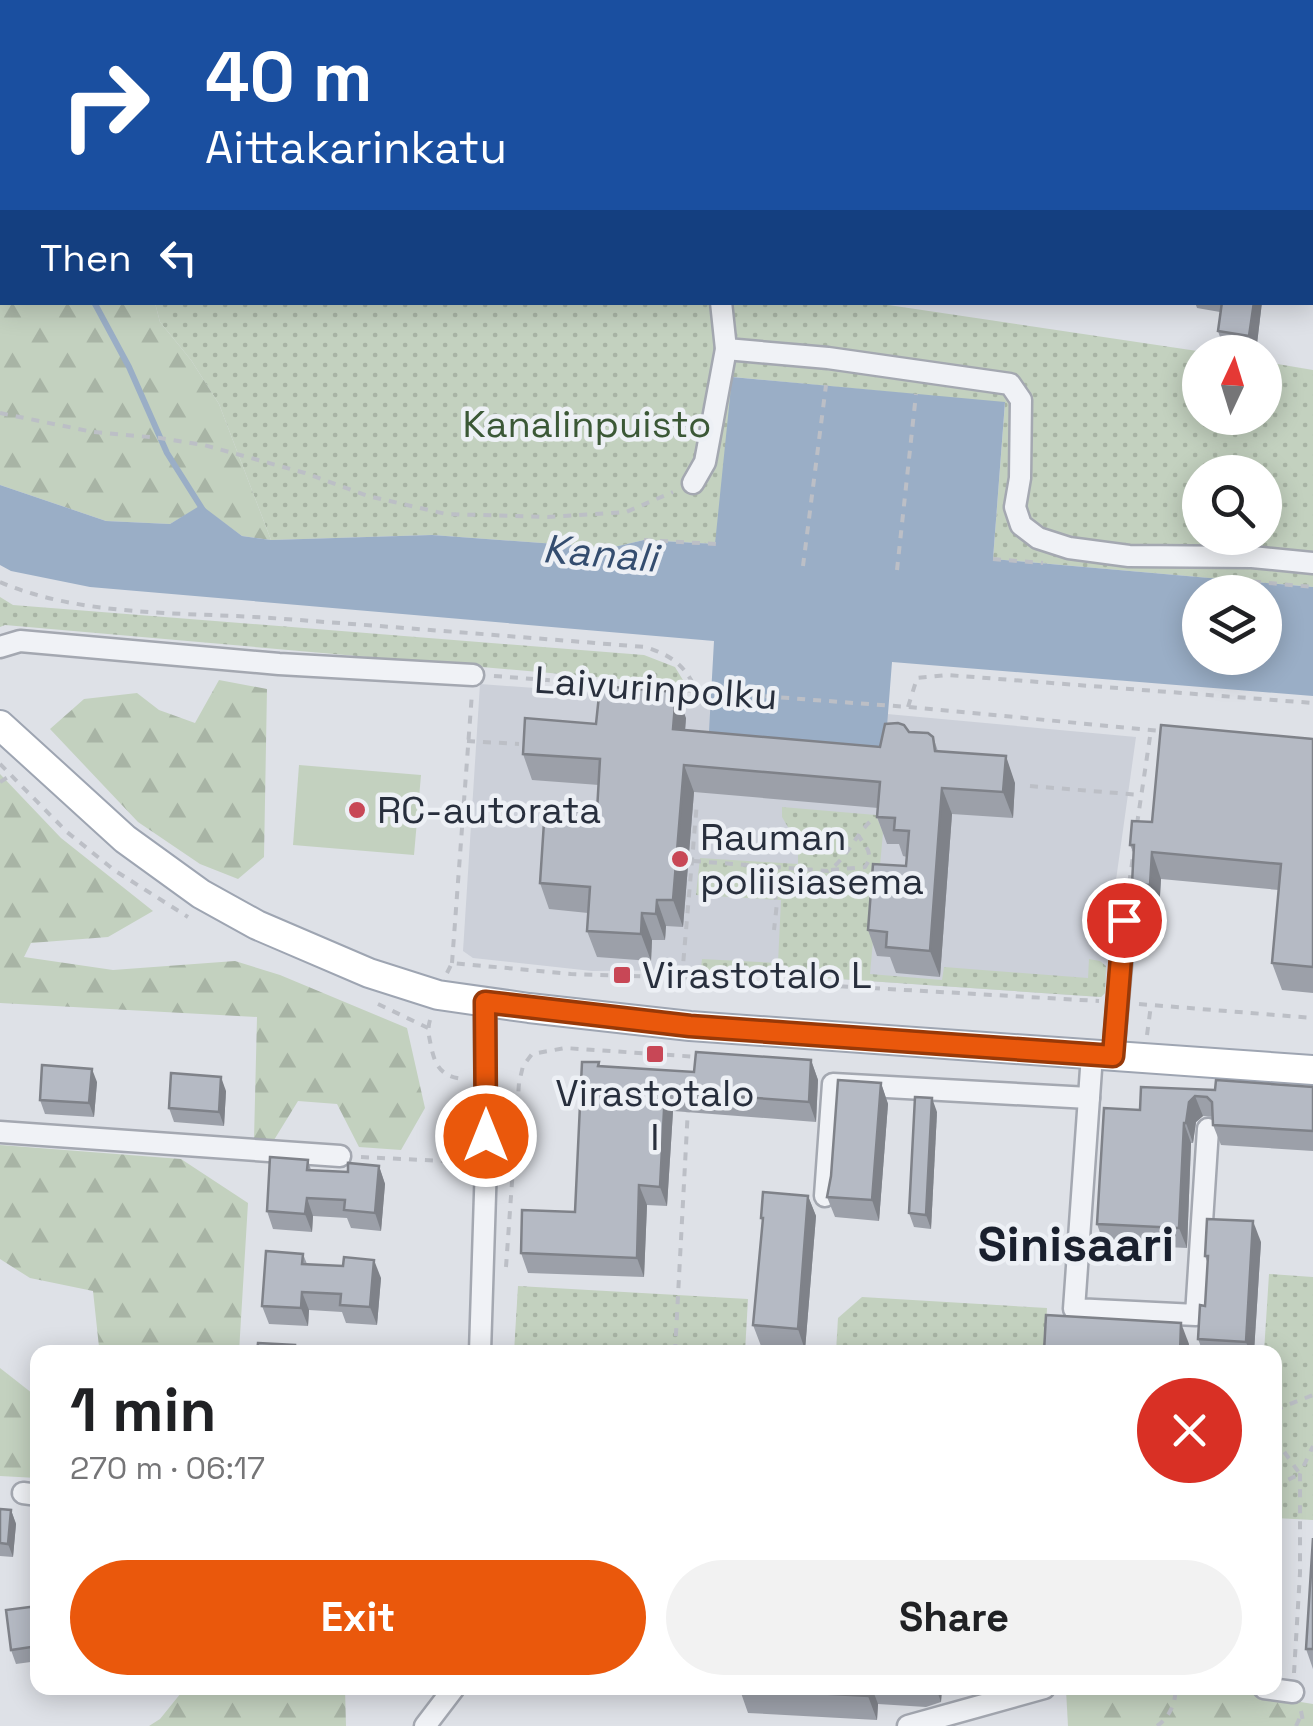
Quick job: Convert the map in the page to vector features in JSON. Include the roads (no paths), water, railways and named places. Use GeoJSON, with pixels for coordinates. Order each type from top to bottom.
{"type":"FeatureCollection","features":[{"type":"Feature","properties":{"kind":"main road"},"geometry":{"type":"LineString","coordinates":[[0,725],[125,839],[200,894],[257,925],[337,959],[438,995],[690,1026],[1313,1070]]}},
{"type":"Feature","properties":{"kind":"street"},"geometry":{"type":"LineString","coordinates":[[693,483],[705,462],[726,349],[721,305]]}},
{"type":"Feature","properties":{"kind":"street"},"geometry":{"type":"LineString","coordinates":[[726,349],[828,358],[1010,384],[1021,400],[1016,507],[1021,526],[1038,538],[1069,548],[1129,556],[1252,557],[1313,563]]}},
{"type":"Feature","properties":{"kind":"street"},"geometry":{"type":"LineString","coordinates":[[0,646],[20,641],[204,658],[474,674]]}},
{"type":"Feature","properties":{"kind":"street"},"geometry":{"type":"LineString","coordinates":[[1124,920],[1117,1002],[1088,1098],[1074,1309],[1196,1315],[1208,1129]]}},
{"type":"Feature","properties":{"kind":"street"},"geometry":{"type":"LineString","coordinates":[[480,1345],[486,1163],[485,1002]]}},
{"type":"Feature","properties":{"kind":"street"},"geometry":{"type":"LineString","coordinates":[[826,1196],[833,1084],[1088,1098]]}},
{"type":"Feature","properties":{"kind":"street"},"geometry":{"type":"LineString","coordinates":[[0,1132],[340,1156]]}},
{"type":"Feature","properties":{"kind":"street"},"geometry":{"type":"LineString","coordinates":[[1282,1690],[1293,1692]]}},
{"type":"Feature","properties":{"kind":"street"},"geometry":{"type":"LineString","coordinates":[[425,1726],[449,1695]]}},
{"type":"Feature","properties":{"kind":"street"},"geometry":{"type":"LineString","coordinates":[[908,1726],[1019,1695]]}},
{"type":"Feature","properties":{"kind":"water","name":"Kanali"},"geometry":{"type":"Polygon","coordinates":[[[732,377],[1005,402],[993,559],[1182,576],[1182,675],[1282,675],[1282,584],[1313,587],[1313,696],[892,662],[884,765],[708,749],[714,641],[90,587],[11,571],[0,565],[0,485],[106,521],[170,524],[201,505],[242,536],[271,540],[432,535],[610,548],[644,540],[715,544],[732,377]]]}},
{"type":"Feature","properties":{"kind":"waterway"},"geometry":{"type":"LineString","coordinates":[[96,305],[129,367],[167,453],[203,510]]}},
{"type":"Feature","properties":{"kind":"place","name":"RC-autorata"},"geometry":{"type":"Point","coordinates":[357,810]}},
{"type":"Feature","properties":{"kind":"place","name":"Rauman poliisiasema"},"geometry":{"type":"Point","coordinates":[680,859]}},
{"type":"Feature","properties":{"kind":"place","name":"Virastotalo L"},"geometry":{"type":"Point","coordinates":[622,975]}},
{"type":"Feature","properties":{"kind":"place","name":"Virastotalo I"},"geometry":{"type":"Point","coordinates":[655,1054]}},
{"type":"Feature","properties":{"kind":"district","name":"Sinisaari"},"geometry":{"type":"Point","coordinates":[1076,1244]}},
{"type":"Feature","properties":{"kind":"park label","name":"Kanalinpuisto"},"geometry":{"type":"Point","coordinates":[587,424]}}]}
